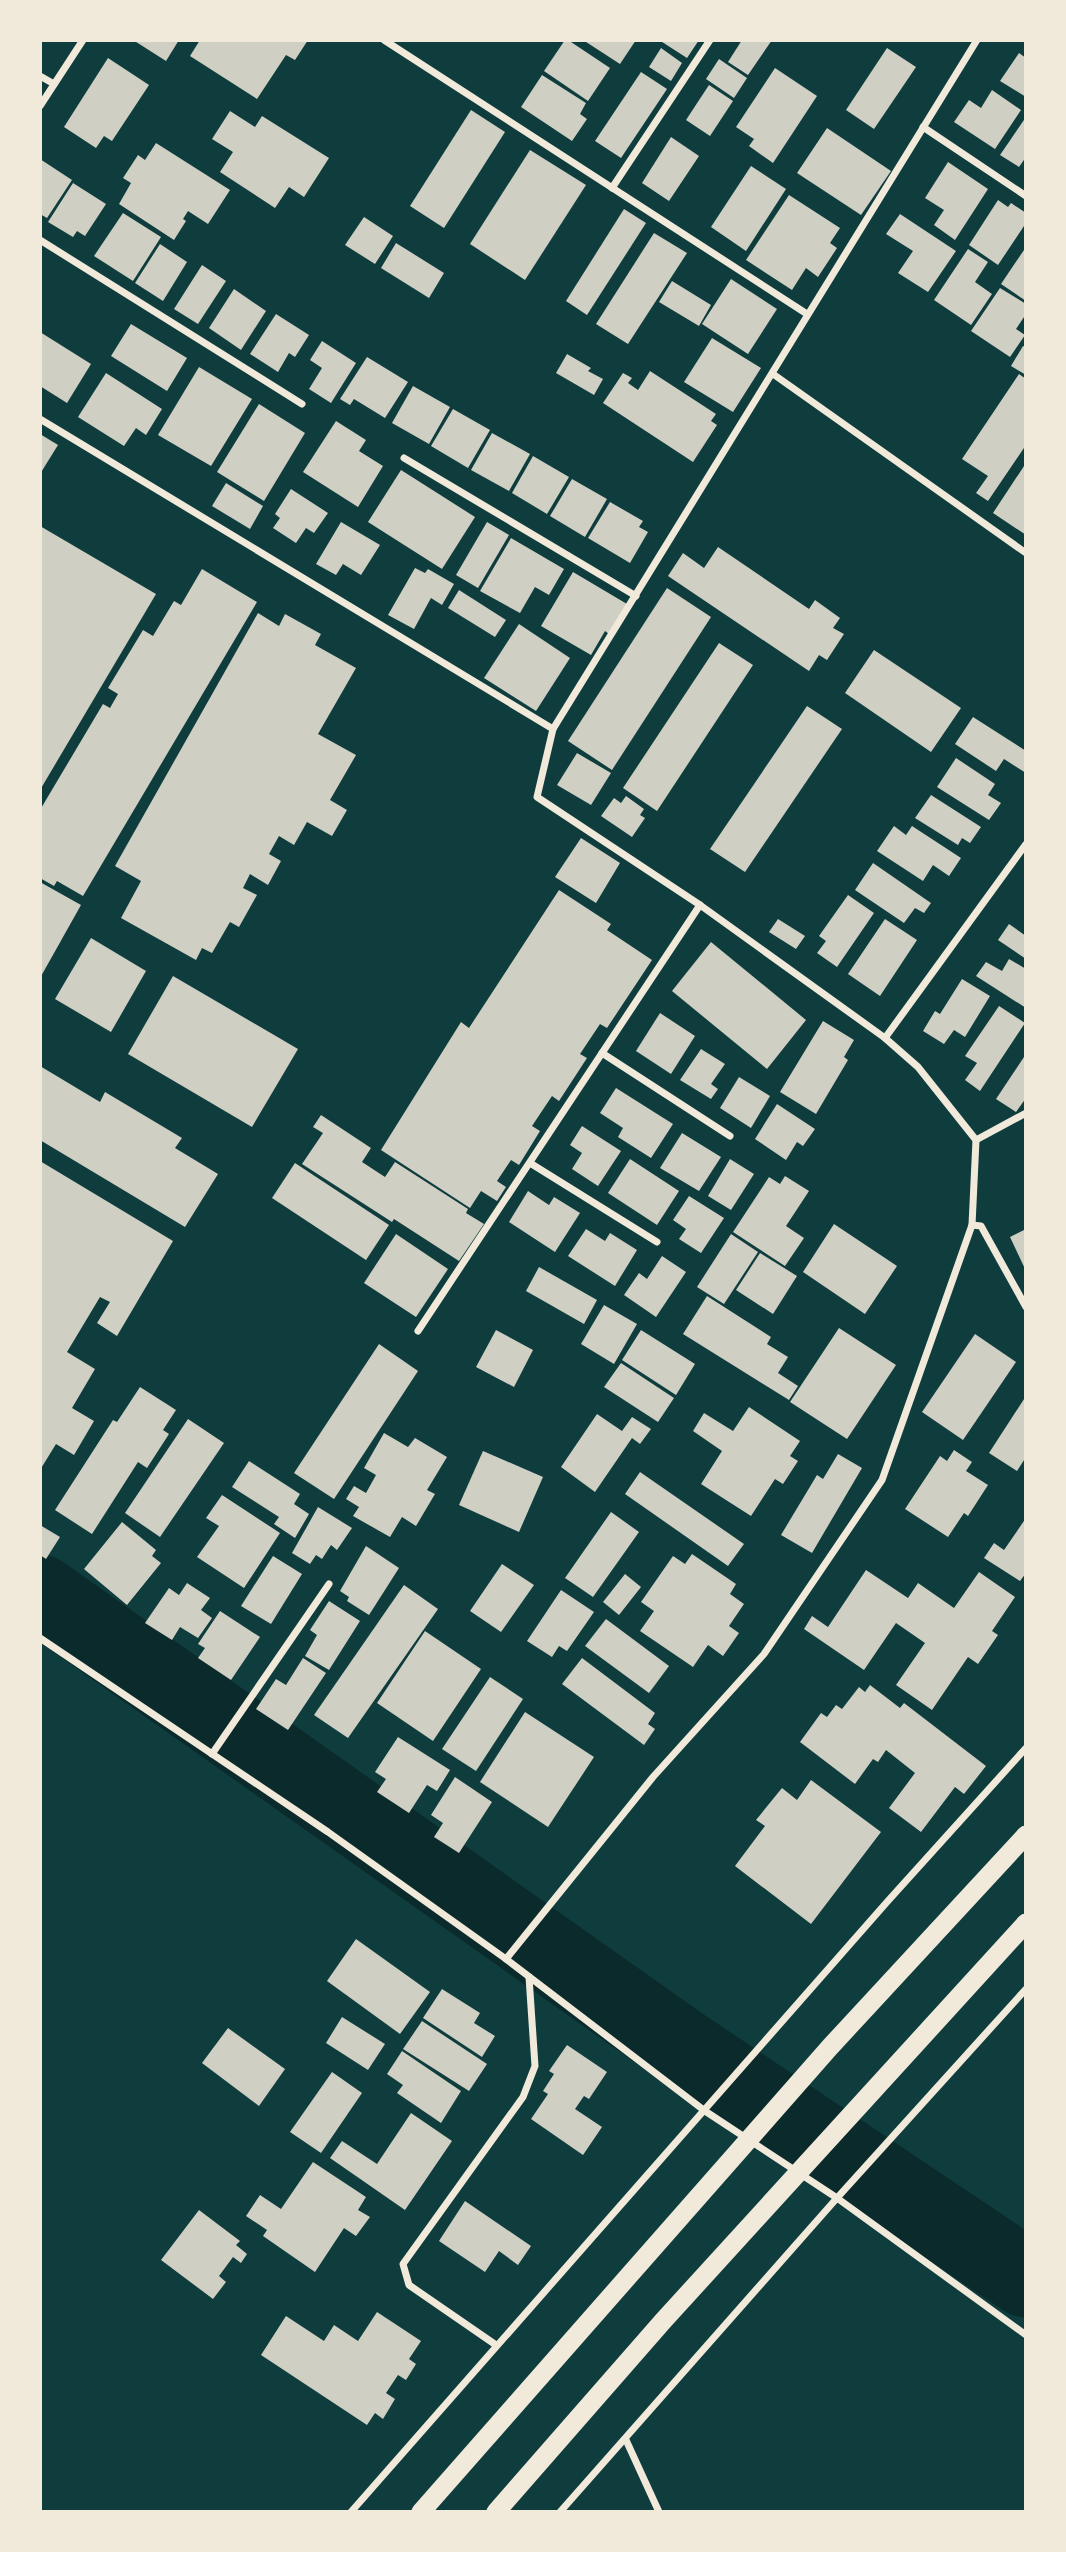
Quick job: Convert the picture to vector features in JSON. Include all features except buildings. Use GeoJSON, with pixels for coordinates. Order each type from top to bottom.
{"type":"FeatureCollection","features":[{"type":"Feature","properties":{"kind":"highway"},"geometry":{"type":"LineString","coordinates":[[421,2512],[830,2046],[1026,1835]]}},
{"type":"Feature","properties":{"kind":"highway"},"geometry":{"type":"LineString","coordinates":[[496,2512],[663,2321],[1026,1923]]}},
{"type":"Feature","properties":{"kind":"street"},"geometry":{"type":"LineString","coordinates":[[40,106],[83,40]]}},
{"type":"Feature","properties":{"kind":"street"},"geometry":{"type":"LineString","coordinates":[[384,40],[807,314]]}},
{"type":"Feature","properties":{"kind":"street"},"geometry":{"type":"LineString","coordinates":[[612,188],[710,40]]}},
{"type":"Feature","properties":{"kind":"street"},"geometry":{"type":"LineString","coordinates":[[506,1959],[653,1777],[764,1654],[882,1480],[972,1225],[976,1140],[918,1067],[885,1038],[700,905],[537,797],[553,729],[976,40]]}},
{"type":"Feature","properties":{"kind":"street"},"geometry":{"type":"LineString","coordinates":[[40,76],[54,85]]}},
{"type":"Feature","properties":{"kind":"street"},"geometry":{"type":"LineString","coordinates":[[923,127],[1026,196]]}},
{"type":"Feature","properties":{"kind":"street"},"geometry":{"type":"LineString","coordinates":[[40,240],[302,404]]}},
{"type":"Feature","properties":{"kind":"street"},"geometry":{"type":"LineString","coordinates":[[773,374],[1026,553]]}},
{"type":"Feature","properties":{"kind":"street"},"geometry":{"type":"LineString","coordinates":[[40,419],[553,729]]}},
{"type":"Feature","properties":{"kind":"street"},"geometry":{"type":"LineString","coordinates":[[404,458],[636,596]]}},
{"type":"Feature","properties":{"kind":"street"},"geometry":{"type":"LineString","coordinates":[[885,1038],[1026,844]]}},
{"type":"Feature","properties":{"kind":"street"},"geometry":{"type":"LineString","coordinates":[[418,1331],[700,905]]}},
{"type":"Feature","properties":{"kind":"street"},"geometry":{"type":"LineString","coordinates":[[602,1052],[730,1136]]}},
{"type":"Feature","properties":{"kind":"street"},"geometry":{"type":"LineString","coordinates":[[976,1140],[1026,1113]]}},
{"type":"Feature","properties":{"kind":"street"},"geometry":{"type":"LineString","coordinates":[[530,1163],[657,1242]]}},
{"type":"Feature","properties":{"kind":"street"},"geometry":{"type":"LineString","coordinates":[[972,1225],[981,1226],[1026,1307]]}},
{"type":"Feature","properties":{"kind":"street"},"geometry":{"type":"LineString","coordinates":[[212,1754],[329,1584]]}},
{"type":"Feature","properties":{"kind":"street"},"geometry":{"type":"LineString","coordinates":[[40,1638],[328,1832],[506,1959],[705,2111],[837,2197],[1026,2335]]}},
{"type":"Feature","properties":{"kind":"street"},"geometry":{"type":"LineString","coordinates":[[351,2512],[887,1902],[1026,1748]]}},
{"type":"Feature","properties":{"kind":"street"},"geometry":{"type":"LineString","coordinates":[[496,2345],[409,2285],[403,2264],[523,2097],[535,2066],[529,1977]]}},
{"type":"Feature","properties":{"kind":"street"},"geometry":{"type":"LineString","coordinates":[[560,2512],[837,2197],[1026,1989]]}},
{"type":"Feature","properties":{"kind":"street"},"geometry":{"type":"LineString","coordinates":[[626,2440],[659,2512]]}},
{"type":"Feature","properties":{"kind":"waterway"},"geometry":{"type":"LineString","coordinates":[[40,1594],[680,2046],[1026,2278]]}}]}
